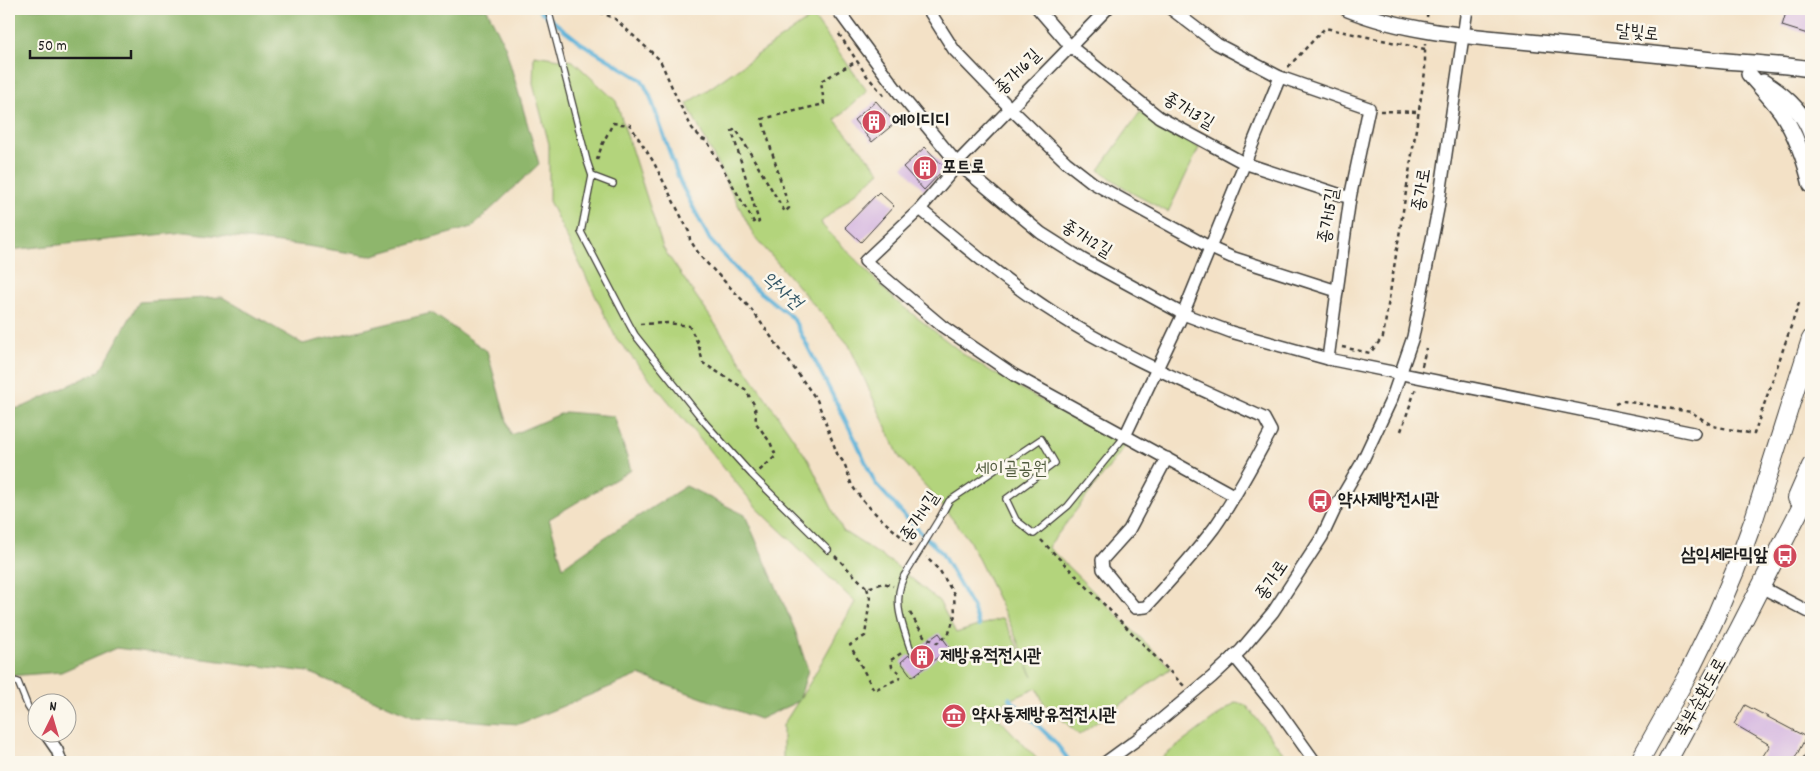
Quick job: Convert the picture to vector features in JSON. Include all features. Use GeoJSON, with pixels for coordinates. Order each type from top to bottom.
{"type":"FeatureCollection","features":[{"type":"Feature","properties":{"kind":"main road","name":"달빛로"},"geometry":{"type":"LineString","coordinates":[[1348,9],[1404,26],[1464,36],[1811,69]]}},
{"type":"Feature","properties":{"kind":"main road","name":"달빛로"},"geometry":{"type":"LineString","coordinates":[[1716,60],[1749,74],[1774,89],[1796,107],[1811,134]]}},
{"type":"Feature","properties":{"kind":"main road"},"geometry":{"type":"LineString","coordinates":[[1749,74],[1781,112],[1794,135],[1806,163],[1811,185]]}},
{"type":"Feature","properties":{"kind":"main road"},"geometry":{"type":"LineString","coordinates":[[1639,762],[1687,676],[1713,623],[1735,571],[1754,519],[1811,339]]}},
{"type":"Feature","properties":{"kind":"main road","name":"북부순환도로"},"geometry":{"type":"LineString","coordinates":[[1738,633],[1811,466]]}},
{"type":"Feature","properties":{"kind":"main road","name":"북부순환도로"},"geometry":{"type":"LineString","coordinates":[[1666,762],[1738,633],[1811,488]]}},
{"type":"Feature","properties":{"kind":"street","name":"종가12길"},"geometry":{"type":"LineString","coordinates":[[837,9],[899,93],[957,162],[1041,233],[1082,259],[1183,314],[1232,332],[1328,359],[1400,374]]}},
{"type":"Feature","properties":{"kind":"street"},"geometry":{"type":"LineString","coordinates":[[928,9],[954,50],[1066,162],[1093,182],[1210,248],[1230,257],[1337,292]]}},
{"type":"Feature","properties":{"kind":"street","name":"종가13길"},"geometry":{"type":"LineString","coordinates":[[1038,9],[1070,46],[1159,117],[1244,163],[1350,198]]}},
{"type":"Feature","properties":{"kind":"street","name":"종가16길"},"geometry":{"type":"LineString","coordinates":[[957,162],[1107,9]]}},
{"type":"Feature","properties":{"kind":"street"},"geometry":{"type":"LineString","coordinates":[[1171,9],[1217,44],[1280,77],[1369,108]]}},
{"type":"Feature","properties":{"kind":"street","name":"종가로"},"geometry":{"type":"LineString","coordinates":[[1109,761],[1192,694],[1234,656],[1273,612],[1322,538],[1392,398],[1413,337],[1438,209],[1467,9]]}},
{"type":"Feature","properties":{"kind":"street"},"geometry":{"type":"LineString","coordinates":[[1125,436],[1183,314],[1280,77]]}},
{"type":"Feature","properties":{"kind":"street","name":"종가15길"},"geometry":{"type":"LineString","coordinates":[[1328,359],[1350,198],[1369,108]]}},
{"type":"Feature","properties":{"kind":"street"},"geometry":{"type":"LineString","coordinates":[[957,162],[950,174],[920,209],[865,261],[942,326],[1014,375],[1236,496]]}},
{"type":"Feature","properties":{"kind":"street"},"geometry":{"type":"LineString","coordinates":[[920,209],[997,272],[1052,312],[1119,350],[1264,418],[1271,431],[1236,496],[1186,563],[1146,606],[1135,608],[1103,569],[1102,560],[1129,530],[1167,458]]}},
{"type":"Feature","properties":{"kind":"street"},"geometry":{"type":"LineString","coordinates":[[1400,374],[1694,433]]}},
{"type":"Feature","properties":{"kind":"street"},"geometry":{"type":"LineString","coordinates":[[1761,587],[1811,614]]}},
{"type":"Feature","properties":{"kind":"street"},"geometry":{"type":"LineString","coordinates":[[1234,656],[1278,710],[1315,762]]}},
{"type":"Feature","properties":{"kind":"street"},"geometry":{"type":"LineString","coordinates":[[53,744],[61,762]]}},
{"type":"Feature","properties":{"kind":"street"},"geometry":{"type":"LineString","coordinates":[[1809,762],[1811,758]]}},
{"type":"Feature","properties":{"kind":"lane"},"geometry":{"type":"LineString","coordinates":[[548,9],[592,176],[581,232],[635,335],[706,424],[752,475],[828,550]]}},
{"type":"Feature","properties":{"kind":"lane"},"geometry":{"type":"LineString","coordinates":[[592,176],[613,184]]}},
{"type":"Feature","properties":{"kind":"lane"},"geometry":{"type":"LineString","coordinates":[[1034,534],[1068,506],[1125,436]]}},
{"type":"Feature","properties":{"kind":"lane","name":"종가14길"},"geometry":{"type":"LineString","coordinates":[[912,650],[899,613],[899,588],[904,576],[949,502],[1040,439],[1055,463],[1006,499],[1016,520],[1034,534]]}},
{"type":"Feature","properties":{"kind":"lane"},"geometry":{"type":"LineString","coordinates":[[9,680],[18,682],[28,707]]}},
{"type":"Feature","properties":{"kind":"path"},"geometry":{"type":"LineString","coordinates":[[592,9],[614,18],[660,60],[692,128],[702,139],[707,141],[755,224],[759,222],[732,131],[736,130],[785,212],[789,208],[762,119],[824,104],[821,81],[857,60]]}},
{"type":"Feature","properties":{"kind":"path"},"geometry":{"type":"LineString","coordinates":[[1280,77],[1325,28],[1425,49]]}},
{"type":"Feature","properties":{"kind":"path"},"geometry":{"type":"LineString","coordinates":[[1330,344],[1370,353],[1382,338],[1425,72],[1425,29]]}},
{"type":"Feature","properties":{"kind":"path"},"geometry":{"type":"LineString","coordinates":[[1369,108],[1385,112],[1419,112]]}},
{"type":"Feature","properties":{"kind":"path"},"geometry":{"type":"LineString","coordinates":[[592,176],[602,144],[613,123],[630,125],[654,161],[689,232],[690,240],[701,257],[751,309],[817,400],[838,456],[843,460],[852,485],[870,509],[918,550]]}},
{"type":"Feature","properties":{"kind":"path"},"geometry":{"type":"LineString","coordinates":[[1615,404],[1623,401],[1691,412],[1713,426],[1754,434],[1799,303]]}},
{"type":"Feature","properties":{"kind":"path"},"geometry":{"type":"LineString","coordinates":[[629,324],[668,323],[690,326],[698,343],[703,363],[746,389],[755,406],[756,423],[770,442],[776,456],[752,475]]}},
{"type":"Feature","properties":{"kind":"path"},"geometry":{"type":"LineString","coordinates":[[1401,431],[1420,378],[1426,348]]}},
{"type":"Feature","properties":{"kind":"path"},"geometry":{"type":"LineString","coordinates":[[1034,534],[1192,694]]}},
{"type":"Feature","properties":{"kind":"path"},"geometry":{"type":"LineString","coordinates":[[828,550],[867,588],[870,598],[866,636],[850,645],[874,690],[900,678],[900,673],[892,667],[891,660],[912,650]]}},
{"type":"Feature","properties":{"kind":"path"},"geometry":{"type":"LineString","coordinates":[[907,608],[924,636],[937,643],[948,633],[956,615],[954,594],[940,571],[925,556]]}},
{"type":"Feature","properties":{"kind":"path"},"geometry":{"type":"LineString","coordinates":[[867,588],[884,583],[899,588]]}},
{"type":"Feature","properties":{"kind":"green space"},"geometry":{"type":"Polygon","coordinates":[[[9,9],[487,9],[505,46],[539,164],[472,227],[370,256],[307,246],[185,232],[9,250],[9,9]]]}},
{"type":"Feature","properties":{"kind":"green space","name":"세이골공원"},"geometry":{"type":"Polygon","coordinates":[[[813,16],[867,91],[835,120],[880,172],[821,222],[823,226],[896,301],[970,359],[1063,413],[1126,445],[1048,547],[1171,668],[1079,735],[1043,702],[1037,688],[990,709],[1039,761],[1037,762],[783,762],[783,725],[811,681],[855,602],[757,508],[616,338],[549,201],[549,144],[533,84],[534,55],[573,61],[616,101],[663,248],[809,461],[843,531],[894,564],[939,601],[956,633],[1003,618],[1033,677],[1010,624],[969,540],[931,492],[900,458],[849,345],[754,236],[687,104],[813,16]]]}},
{"type":"Feature","properties":{"kind":"green space"},"geometry":{"type":"Polygon","coordinates":[[[1140,112],[1199,148],[1168,212],[1132,193],[1099,170],[1140,112]]]}},
{"type":"Feature","properties":{"kind":"green space"},"geometry":{"type":"Polygon","coordinates":[[[222,297],[303,344],[432,313],[487,351],[511,435],[565,412],[614,416],[631,470],[549,519],[563,567],[604,538],[686,486],[745,515],[795,630],[808,670],[799,701],[760,719],[639,675],[519,724],[415,717],[308,672],[116,648],[61,672],[9,676],[9,410],[23,407],[100,371],[139,302],[222,297]]]}},
{"type":"Feature","properties":{"kind":"green space"},"geometry":{"type":"Polygon","coordinates":[[[1236,702],[1246,705],[1290,762],[1156,762],[1236,702]]]}},
{"type":"Feature","properties":{"kind":"building"},"geometry":{"type":"Polygon","coordinates":[[[1787,9],[1811,15],[1811,35],[1782,26],[1787,9]]]}},
{"type":"Feature","properties":{"kind":"building","name":"에이디디"},"geometry":{"type":"Polygon","coordinates":[[[876,101],[895,123],[872,142],[854,120],[876,101]]]}},
{"type":"Feature","properties":{"kind":"building","name":"포트로"},"geometry":{"type":"Polygon","coordinates":[[[925,147],[945,168],[924,190],[903,167],[925,147]]]}},
{"type":"Feature","properties":{"kind":"building"},"geometry":{"type":"Polygon","coordinates":[[[879,192],[894,206],[861,242],[845,227],[879,192]]]}},
{"type":"Feature","properties":{"kind":"building","name":"제방유적전시관"},"geometry":{"type":"Polygon","coordinates":[[[939,633],[950,648],[912,677],[901,662],[909,655],[913,657],[916,655],[917,649],[939,633]]]}},
{"type":"Feature","properties":{"kind":"building"},"geometry":{"type":"Polygon","coordinates":[[[1745,705],[1806,737],[1793,762],[1759,762],[1770,745],[1734,724],[1745,705]]]}},
{"type":"Feature","properties":{"kind":"waterway","name":"약사천"},"geometry":{"type":"LineString","coordinates":[[538,9],[581,43],[642,80],[650,96],[680,182],[710,240],[750,284],[793,318],[856,441],[875,483],[911,523],[941,552],[973,608],[979,626]]}},
{"type":"Feature","properties":{"kind":"waterway","name":"약사천"},"geometry":{"type":"LineString","coordinates":[[1009,698],[1055,742],[1070,762]]}},
{"type":"Feature","properties":{"kind":"place","name":"에이디디"},"geometry":{"type":"Point","coordinates":[874,122]}},
{"type":"Feature","properties":{"kind":"place","name":"포트로"},"geometry":{"type":"Point","coordinates":[925,168]}},
{"type":"Feature","properties":{"kind":"place","name":"약사제방전시관"},"geometry":{"type":"Point","coordinates":[1320,501]}},
{"type":"Feature","properties":{"kind":"place","name":"삼익세라믹앞"},"geometry":{"type":"Point","coordinates":[1785,556]}},
{"type":"Feature","properties":{"kind":"place","name":"제방유적전시관"},"geometry":{"type":"Point","coordinates":[922,657]}},
{"type":"Feature","properties":{"kind":"place","name":"약사동제방유적전시관"},"geometry":{"type":"Point","coordinates":[954,716]}}]}
